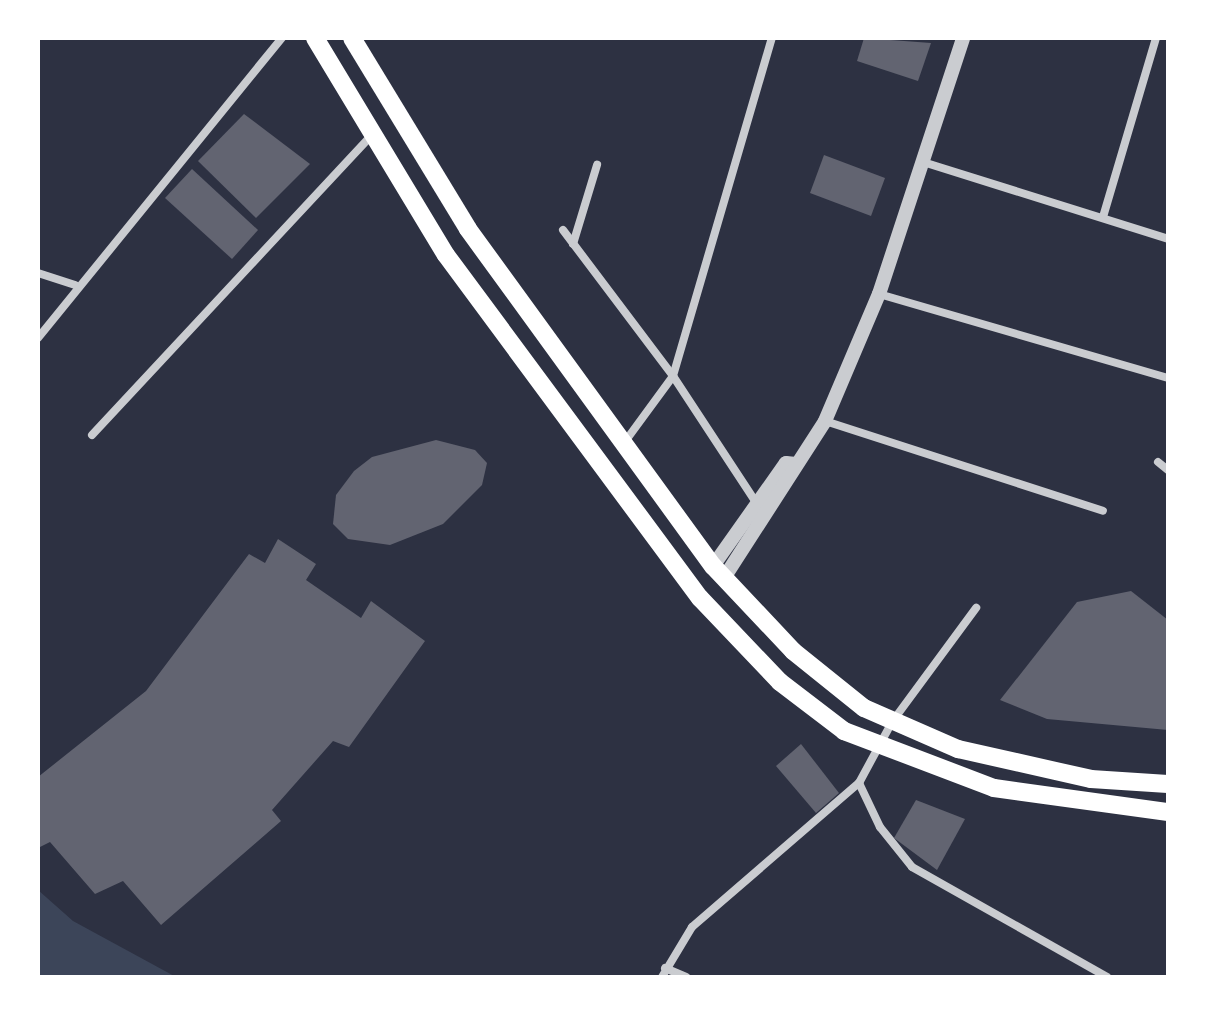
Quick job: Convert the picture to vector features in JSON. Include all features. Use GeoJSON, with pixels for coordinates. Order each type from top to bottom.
{"type":"FeatureCollection","features":[{"type":"Feature","properties":{"kind":"main road"},"geometry":{"type":"LineString","coordinates":[[315,38],[446,255],[700,598],[780,682],[878,747],[1023,795],[1168,812]]}},
{"type":"Feature","properties":{"kind":"main road"},"geometry":{"type":"LineString","coordinates":[[352,38],[468,229],[623,444],[718,572],[802,658],[892,722],[1006,762],[1091,779],[1168,784]]}},
{"type":"Feature","properties":{"kind":"street"},"geometry":{"type":"LineString","coordinates":[[38,338],[75,285],[282,38]]}},
{"type":"Feature","properties":{"kind":"street"},"geometry":{"type":"LineString","coordinates":[[623,444],[673,376],[772,38]]}},
{"type":"Feature","properties":{"kind":"street"},"geometry":{"type":"LineString","coordinates":[[718,572],[764,510],[798,471],[796,464],[825,421],[879,294],[963,38]]}},
{"type":"Feature","properties":{"kind":"street"},"geometry":{"type":"LineString","coordinates":[[1103,217],[1156,38]]}},
{"type":"Feature","properties":{"kind":"street"},"geometry":{"type":"LineString","coordinates":[[92,435],[373,134]]}},
{"type":"Feature","properties":{"kind":"street"},"geometry":{"type":"LineString","coordinates":[[923,162],[1168,239]]}},
{"type":"Feature","properties":{"kind":"street"},"geometry":{"type":"LineString","coordinates":[[573,244],[597,165]]}},
{"type":"Feature","properties":{"kind":"street"},"geometry":{"type":"LineString","coordinates":[[563,230],[673,376],[764,510]]}},
{"type":"Feature","properties":{"kind":"street"},"geometry":{"type":"LineString","coordinates":[[38,273],[75,285]]}},
{"type":"Feature","properties":{"kind":"street"},"geometry":{"type":"LineString","coordinates":[[879,294],[1168,378]]}},
{"type":"Feature","properties":{"kind":"street"},"geometry":{"type":"LineString","coordinates":[[825,421],[1103,511]]}},
{"type":"Feature","properties":{"kind":"street"},"geometry":{"type":"LineString","coordinates":[[1158,462],[1168,470]]}},
{"type":"Feature","properties":{"kind":"street"},"geometry":{"type":"LineString","coordinates":[[686,977],[664,973],[692,927],[859,783],[892,722],[976,608]]}},
{"type":"Feature","properties":{"kind":"street"},"geometry":{"type":"LineString","coordinates":[[859,783],[880,827],[912,867],[1107,977]]}},
{"type":"Feature","properties":{"kind":"shaded area"},"geometry":{"type":"Polygon","coordinates":[[[38,890],[73,921],[176,977],[38,977],[38,890]]]}},
{"type":"Feature","properties":{"kind":"building"},"geometry":{"type":"Polygon","coordinates":[[[864,38],[931,43],[918,81],[857,61],[864,38]]]}},
{"type":"Feature","properties":{"kind":"building"},"geometry":{"type":"Polygon","coordinates":[[[244,114],[310,164],[256,218],[198,161],[244,114]]]}},
{"type":"Feature","properties":{"kind":"building"},"geometry":{"type":"Polygon","coordinates":[[[824,155],[885,178],[871,216],[810,193],[824,155]]]}},
{"type":"Feature","properties":{"kind":"building"},"geometry":{"type":"Polygon","coordinates":[[[192,169],[258,230],[232,259],[165,198],[192,169]]]}},
{"type":"Feature","properties":{"kind":"building"},"geometry":{"type":"Polygon","coordinates":[[[436,440],[475,450],[487,463],[482,485],[443,524],[390,545],[348,539],[333,524],[336,495],[354,471],[372,457],[436,440]]]}},
{"type":"Feature","properties":{"kind":"building"},"geometry":{"type":"Polygon","coordinates":[[[278,539],[316,564],[306,580],[361,618],[371,601],[425,641],[349,747],[333,741],[272,810],[281,821],[161,925],[123,881],[95,894],[50,842],[38,848],[38,777],[146,691],[249,554],[265,563],[278,539]]]}},
{"type":"Feature","properties":{"kind":"building"},"geometry":{"type":"Polygon","coordinates":[[[1131,591],[1168,620],[1168,730],[1047,719],[1000,700],[1077,602],[1131,591]]]}},
{"type":"Feature","properties":{"kind":"building"},"geometry":{"type":"Polygon","coordinates":[[[801,744],[839,793],[816,813],[776,766],[801,744]]]}},
{"type":"Feature","properties":{"kind":"building"},"geometry":{"type":"Polygon","coordinates":[[[916,800],[965,819],[937,870],[894,838],[916,800]]]}}]}
